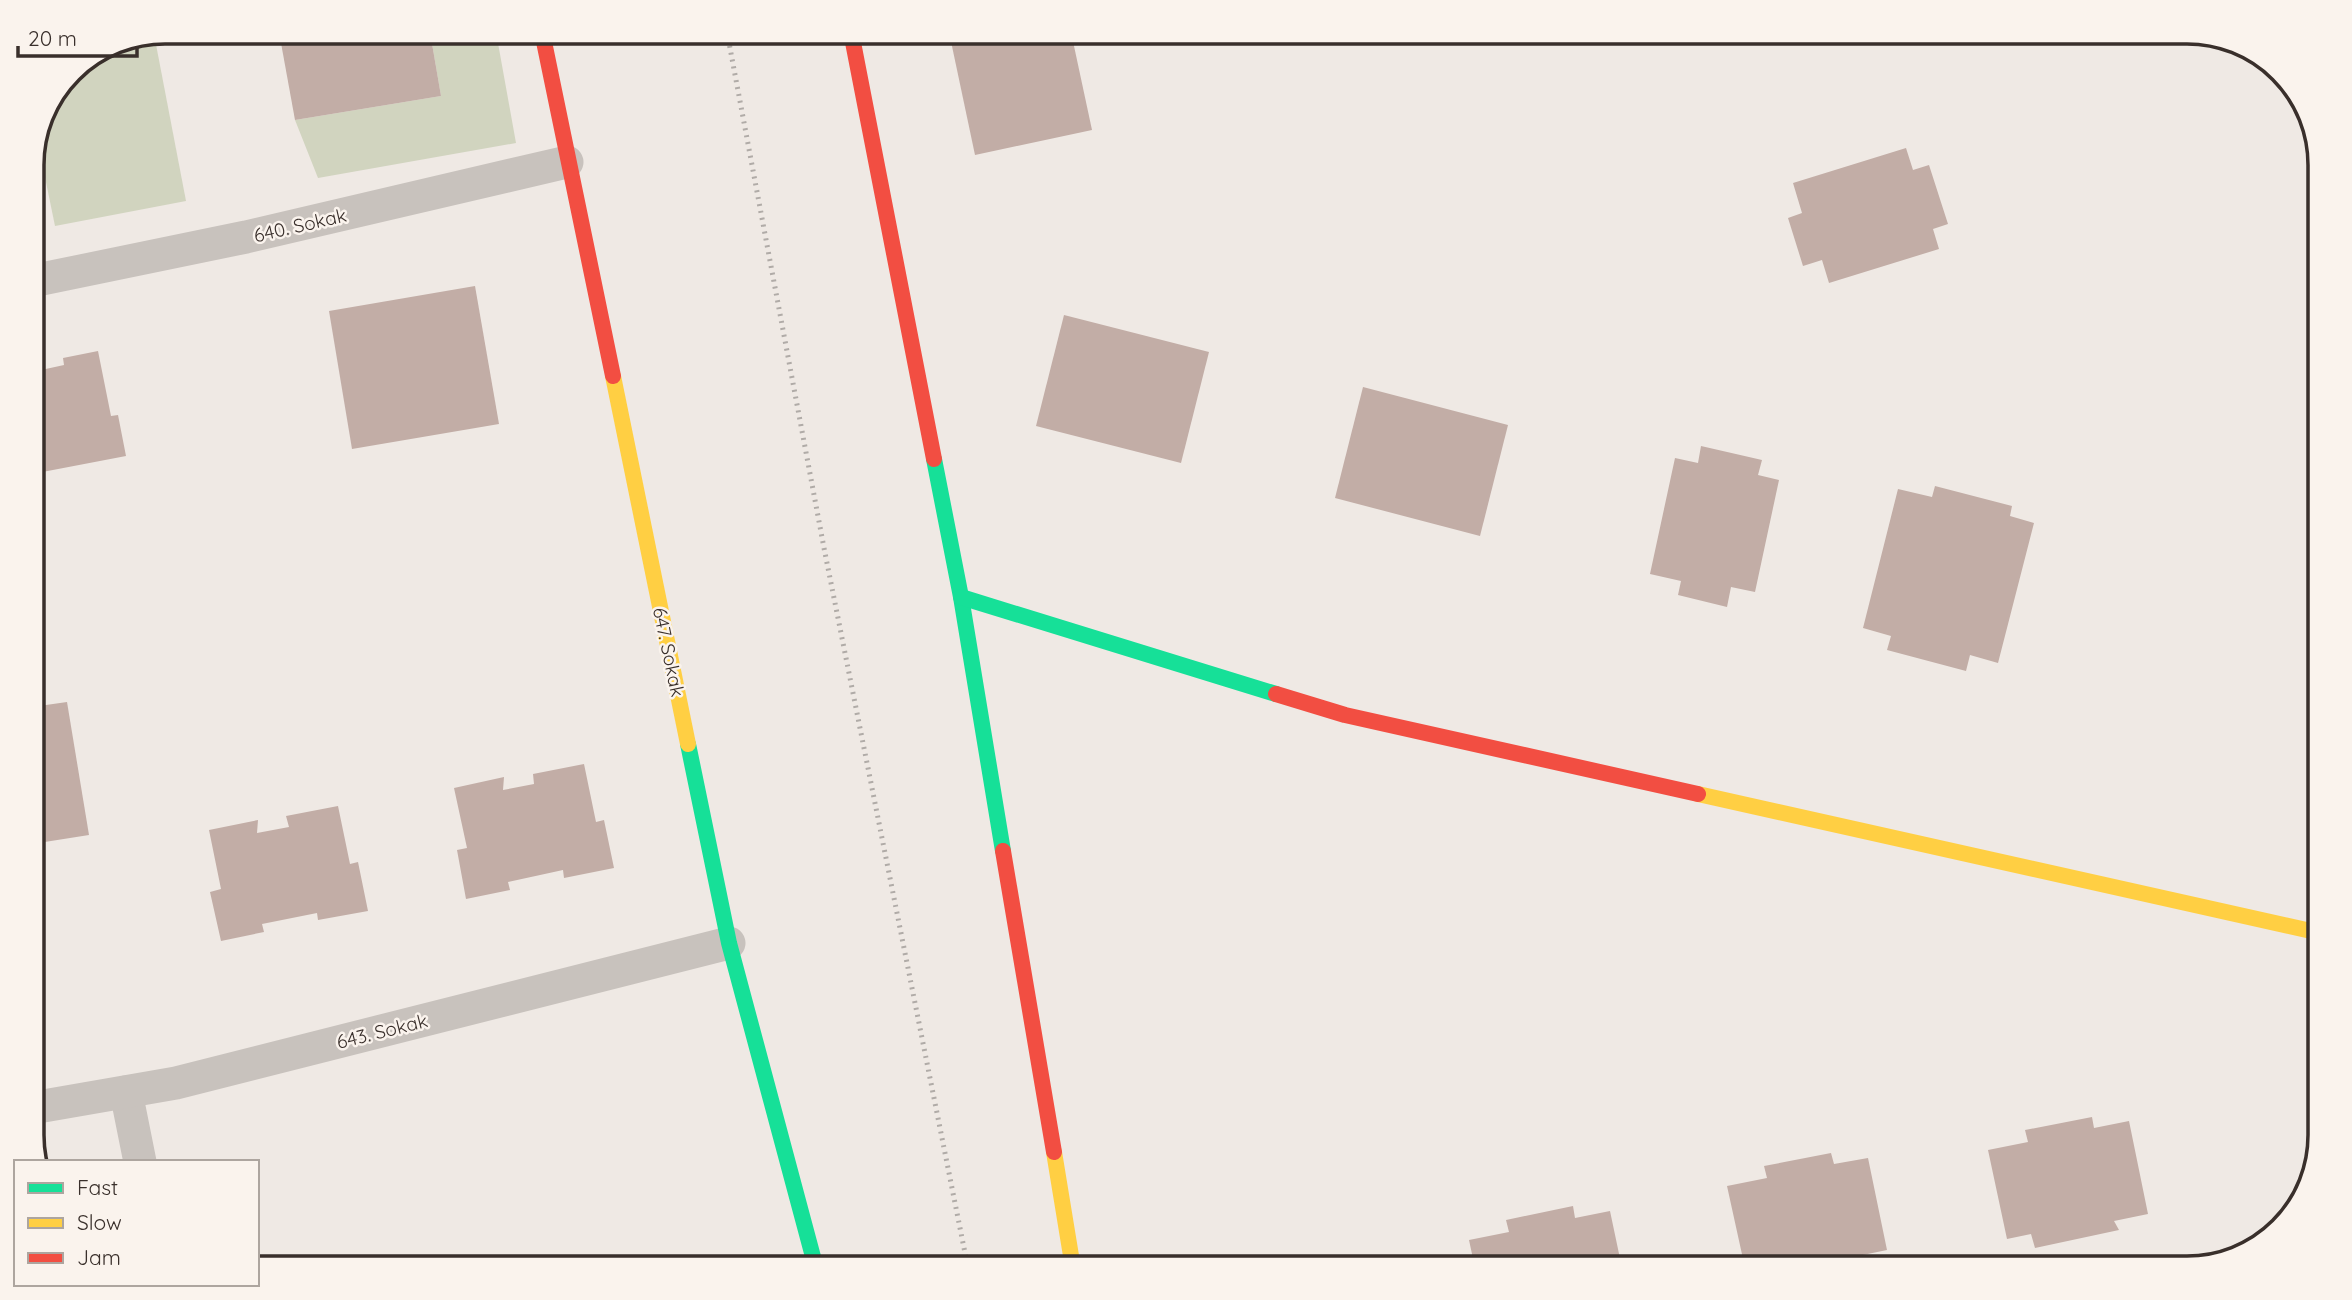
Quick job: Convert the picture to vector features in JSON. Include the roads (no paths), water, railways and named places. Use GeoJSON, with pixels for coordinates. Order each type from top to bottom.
{"type":"FeatureCollection","features":[{"type":"Feature","properties":{"kind":"street","name":"647. Sokak"},"geometry":{"type":"LineString","coordinates":[[544,44],[729,943],[813,1256]]}},
{"type":"Feature","properties":{"kind":"street"},"geometry":{"type":"LineString","coordinates":[[853,44],[961,597],[1071,1256]]}},
{"type":"Feature","properties":{"kind":"street","name":"640. Sokak"},"geometry":{"type":"LineString","coordinates":[[44,279],[246,237],[567,162]]}},
{"type":"Feature","properties":{"kind":"street"},"geometry":{"type":"LineString","coordinates":[[961,597],[1345,715],[2308,930]]}},
{"type":"Feature","properties":{"kind":"street","name":"643. Sokak"},"geometry":{"type":"LineString","coordinates":[[44,1106],[190,1080],[729,943]]}},
{"type":"Feature","properties":{"kind":"street"},"geometry":{"type":"LineString","coordinates":[[126,1092],[140,1160]]}},
{"type":"Feature","properties":{"kind":"railway"},"geometry":{"type":"LineString","coordinates":[[729,44],[824,548],[966,1256]]}}]}
